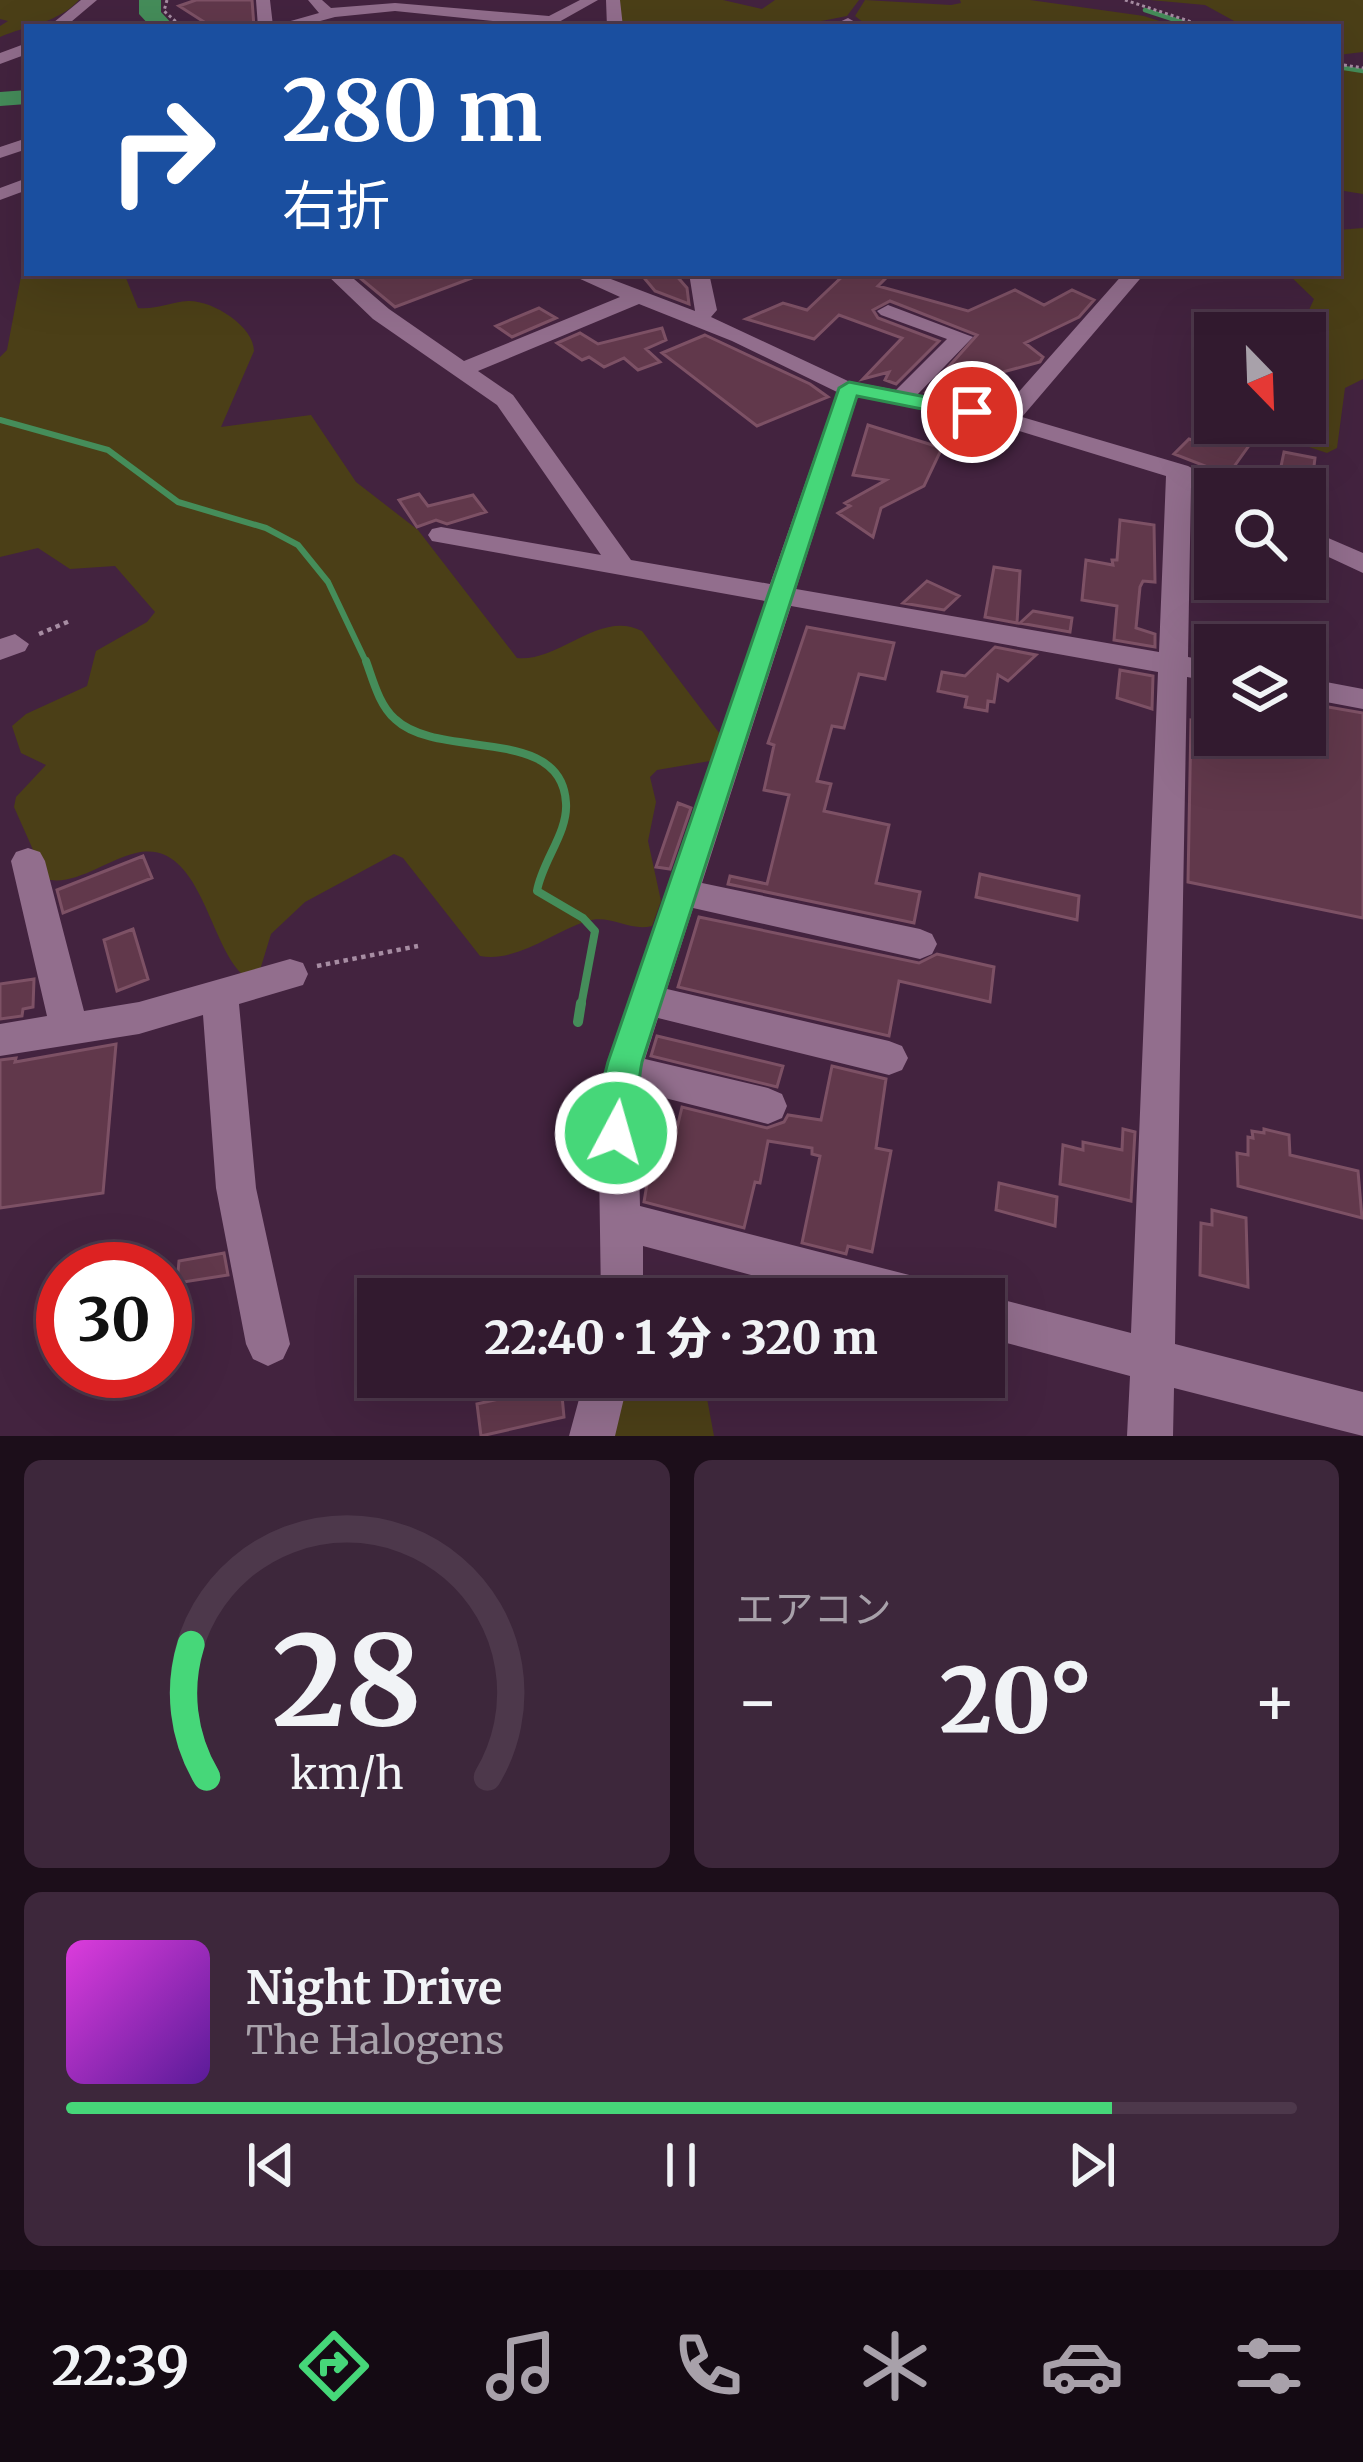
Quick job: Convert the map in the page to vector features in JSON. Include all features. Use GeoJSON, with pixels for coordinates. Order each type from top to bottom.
{"type":"FeatureCollection","features":[{"type":"Feature","properties":{"kind":"street"},"geometry":{"type":"LineString","coordinates":[[60,24],[90,0]]}},
{"type":"Feature","properties":{"kind":"street"},"geometry":{"type":"LineString","coordinates":[[314,0],[329,13]]}},
{"type":"Feature","properties":{"kind":"street"},"geometry":{"type":"LineString","coordinates":[[550,22],[591,0]]}},
{"type":"Feature","properties":{"kind":"street"},"geometry":{"type":"LineString","coordinates":[[290,24],[329,13],[395,7],[550,22],[614,15]]}},
{"type":"Feature","properties":{"kind":"street"},"geometry":{"type":"LineString","coordinates":[[338,276],[381,314],[506,400],[618,560],[615,566]]}},
{"type":"Feature","properties":{"kind":"street"},"geometry":{"type":"LineString","coordinates":[[585,276],[699,320],[849,388],[1007,420],[1194,478]]}},
{"type":"Feature","properties":{"kind":"street"},"geometry":{"type":"LineString","coordinates":[[699,276],[706,316],[699,320]]}},
{"type":"Feature","properties":{"kind":"street"},"geometry":{"type":"LineString","coordinates":[[1007,420],[1063,350],[1133,276]]}},
{"type":"Feature","properties":{"kind":"street"},"geometry":{"type":"LineString","coordinates":[[462,370],[638,297]]}},
{"type":"Feature","properties":{"kind":"street"},"geometry":{"type":"LineString","coordinates":[[888,310],[962,337],[900,399]]}},
{"type":"Feature","properties":{"kind":"street"},"geometry":{"type":"LineString","coordinates":[[622,1278],[616,1133],[623,1071],[849,388]]}},
{"type":"Feature","properties":{"kind":"street"},"geometry":{"type":"LineString","coordinates":[[1150,1436],[1179,471]]}},
{"type":"Feature","properties":{"kind":"street"},"geometry":{"type":"LineString","coordinates":[[441,536],[1194,668]]}},
{"type":"Feature","properties":{"kind":"street"},"geometry":{"type":"LineString","coordinates":[[1326,546],[1363,564]]}},
{"type":"Feature","properties":{"kind":"street"},"geometry":{"type":"LineString","coordinates":[[1326,692],[1363,699]]}},
{"type":"Feature","properties":{"kind":"street"},"geometry":{"type":"LineString","coordinates":[[28,861],[66,1012],[64,1030]]}},
{"type":"Feature","properties":{"kind":"street"},"geometry":{"type":"LineString","coordinates":[[682,892],[920,944]]}},
{"type":"Feature","properties":{"kind":"street"},"geometry":{"type":"LineString","coordinates":[[0,1040],[139,1018],[290,974]]}},
{"type":"Feature","properties":{"kind":"street"},"geometry":{"type":"LineString","coordinates":[[220,997],[236,1188],[268,1344]]}},
{"type":"Feature","properties":{"kind":"street"},"geometry":{"type":"LineString","coordinates":[[646,1000],[889,1058]]}},
{"type":"Feature","properties":{"kind":"street"},"geometry":{"type":"LineString","coordinates":[[623,1071],[768,1106]]}},
{"type":"Feature","properties":{"kind":"street"},"geometry":{"type":"LineString","coordinates":[[622,1228],[643,1226],[841,1278]]}},
{"type":"Feature","properties":{"kind":"street"},"geometry":{"type":"LineString","coordinates":[[1005,1321],[1363,1415]]}},
{"type":"Feature","properties":{"kind":"street"},"geometry":{"type":"LineString","coordinates":[[592,1436],[602,1398]]}},
{"type":"Feature","properties":{"kind":"path"},"geometry":{"type":"LineString","coordinates":[[166,0],[164,10],[179,24]]}},
{"type":"Feature","properties":{"kind":"path"},"geometry":{"type":"LineString","coordinates":[[1125,0],[1198,24]]}},
{"type":"Feature","properties":{"kind":"path"},"geometry":{"type":"LineString","coordinates":[[8,647],[72,620]]}},
{"type":"Feature","properties":{"kind":"path"},"geometry":{"type":"LineString","coordinates":[[290,974],[418,946]]}},
{"type":"Feature","properties":{"kind":"shaded area"},"geometry":{"type":"Polygon","coordinates":[[[0,0],[79,0],[52,19],[24,24],[24,29],[0,37],[0,26],[8,21],[0,19],[0,0]]]}},
{"type":"Feature","properties":{"kind":"shaded area"},"geometry":{"type":"Polygon","coordinates":[[[619,0],[723,0],[762,9],[775,0],[859,0],[847,16],[806,24],[622,24],[619,0]]]}},
{"type":"Feature","properties":{"kind":"shaded area"},"geometry":{"type":"Polygon","coordinates":[[[865,0],[951,5],[960,0],[1030,0],[1144,16],[1169,24],[864,23],[855,16],[865,0]]]}},
{"type":"Feature","properties":{"kind":"shaded area"},"geometry":{"type":"Polygon","coordinates":[[[1150,0],[1363,0],[1363,52],[1341,55],[1341,24],[1240,24],[1205,5],[1150,0]]]}},
{"type":"Feature","properties":{"kind":"shaded area"},"geometry":{"type":"Polygon","coordinates":[[[1341,69],[1363,73],[1363,194],[1341,190],[1341,69]]]}},
{"type":"Feature","properties":{"kind":"shaded area"},"geometry":{"type":"Polygon","coordinates":[[[1363,228],[1363,379],[1345,388],[1337,448],[1327,453],[1300,444],[1326,444],[1326,312],[1308,312],[1314,299],[1290,276],[1341,276],[1341,230],[1363,228]]]}},
{"type":"Feature","properties":{"kind":"shaded area"},"geometry":{"type":"Polygon","coordinates":[[[24,261],[24,276],[125,276],[138,308],[188,301],[219,310],[247,332],[254,351],[221,427],[311,415],[356,482],[418,530],[517,658],[549,652],[611,626],[642,631],[720,734],[710,761],[657,770],[650,777],[656,802],[648,841],[661,901],[652,926],[596,919],[521,951],[480,956],[403,858],[394,854],[305,902],[271,934],[260,970],[242,974],[189,876],[175,861],[158,853],[136,853],[68,879],[46,879],[14,807],[16,797],[46,765],[21,753],[12,726],[26,714],[87,686],[96,651],[147,622],[155,612],[115,566],[70,569],[38,548],[0,557],[0,357],[7,350],[24,261]]]}},
{"type":"Feature","properties":{"kind":"shaded area"},"geometry":{"type":"Polygon","coordinates":[[[622,1398],[707,1398],[714,1436],[607,1436],[622,1398]]]}},
{"type":"Feature","properties":{"kind":"building"},"geometry":{"type":"Polygon","coordinates":[[[196,0],[252,0],[254,24],[207,24],[179,6],[196,0]]]}},
{"type":"Feature","properties":{"kind":"building"},"geometry":{"type":"Polygon","coordinates":[[[358,276],[477,276],[395,307],[358,276]]]}},
{"type":"Feature","properties":{"kind":"building"},"geometry":{"type":"Polygon","coordinates":[[[642,276],[677,276],[687,288],[689,304],[655,291],[642,276]]]}},
{"type":"Feature","properties":{"kind":"building"},"geometry":{"type":"Polygon","coordinates":[[[843,276],[888,276],[878,286],[968,311],[1015,290],[1044,305],[1072,290],[1094,300],[1079,317],[1025,343],[1043,357],[1040,362],[973,380],[1012,392],[999,407],[926,392],[977,335],[890,301],[873,310],[878,318],[939,341],[896,384],[885,380],[889,372],[863,379],[902,338],[839,315],[814,339],[746,319],[783,303],[807,310],[843,276]]]}},
{"type":"Feature","properties":{"kind":"building"},"geometry":{"type":"Polygon","coordinates":[[[539,308],[556,318],[512,337],[496,326],[539,308]]]}},
{"type":"Feature","properties":{"kind":"building"},"geometry":{"type":"Polygon","coordinates":[[[662,328],[666,340],[646,349],[660,362],[638,370],[624,358],[604,367],[589,357],[582,360],[557,343],[580,333],[598,344],[662,328]]]}},
{"type":"Feature","properties":{"kind":"building"},"geometry":{"type":"Polygon","coordinates":[[[705,335],[828,397],[757,426],[662,353],[705,335]]]}},
{"type":"Feature","properties":{"kind":"building"},"geometry":{"type":"Polygon","coordinates":[[[868,425],[942,448],[924,486],[881,508],[873,537],[838,513],[850,506],[845,503],[886,480],[853,475],[868,425]]]}},
{"type":"Feature","properties":{"kind":"building"},"geometry":{"type":"Polygon","coordinates":[[[1189,439],[1194,444],[1250,444],[1233,468],[1210,468],[1174,454],[1189,439]]]}},
{"type":"Feature","properties":{"kind":"building"},"geometry":{"type":"Polygon","coordinates":[[[1284,452],[1315,458],[1314,468],[1281,468],[1284,452]]]}},
{"type":"Feature","properties":{"kind":"building"},"geometry":{"type":"Polygon","coordinates":[[[419,494],[428,506],[473,495],[486,512],[417,527],[399,500],[419,494]]]}},
{"type":"Feature","properties":{"kind":"building"},"geometry":{"type":"Polygon","coordinates":[[[1120,520],[1154,525],[1155,582],[1143,581],[1140,587],[1136,628],[1155,634],[1155,647],[1114,640],[1117,606],[1082,600],[1086,560],[1113,565],[1112,560],[1117,560],[1120,520]]]}},
{"type":"Feature","properties":{"kind":"building"},"geometry":{"type":"Polygon","coordinates":[[[994,567],[1020,571],[1017,623],[985,617],[994,567]]]}},
{"type":"Feature","properties":{"kind":"building"},"geometry":{"type":"Polygon","coordinates":[[[927,581],[959,596],[944,610],[903,603],[927,581]]]}},
{"type":"Feature","properties":{"kind":"building"},"geometry":{"type":"Polygon","coordinates":[[[1033,611],[1072,618],[1070,632],[1020,623],[1033,611]]]}},
{"type":"Feature","properties":{"kind":"building"},"geometry":{"type":"Polygon","coordinates":[[[807,627],[894,643],[885,679],[859,674],[844,728],[832,726],[817,781],[831,784],[824,811],[889,825],[876,883],[920,892],[914,923],[728,884],[730,876],[767,884],[789,795],[764,790],[774,745],[768,743],[807,627]]]}},
{"type":"Feature","properties":{"kind":"building"},"geometry":{"type":"Polygon","coordinates":[[[995,647],[1036,655],[1008,681],[998,675],[994,702],[988,701],[987,711],[965,707],[967,697],[938,691],[942,672],[965,676],[995,647]]]}},
{"type":"Feature","properties":{"kind":"building"},"geometry":{"type":"Polygon","coordinates":[[[1120,670],[1153,676],[1152,709],[1117,698],[1120,670]]]}},
{"type":"Feature","properties":{"kind":"building"},"geometry":{"type":"Polygon","coordinates":[[[1326,707],[1363,713],[1363,918],[1188,882],[1191,720],[1194,756],[1326,756],[1326,707]]]}},
{"type":"Feature","properties":{"kind":"building"},"geometry":{"type":"Polygon","coordinates":[[[678,803],[691,808],[670,869],[656,867],[678,803]]]}},
{"type":"Feature","properties":{"kind":"building"},"geometry":{"type":"Polygon","coordinates":[[[143,856],[152,878],[63,913],[57,890],[143,856]]]}},
{"type":"Feature","properties":{"kind":"building"},"geometry":{"type":"Polygon","coordinates":[[[980,874],[1079,896],[1077,920],[976,897],[980,874]]]}},
{"type":"Feature","properties":{"kind":"building"},"geometry":{"type":"Polygon","coordinates":[[[699,917],[919,963],[937,954],[994,967],[990,1002],[899,981],[889,1036],[678,987],[699,917]]]}},
{"type":"Feature","properties":{"kind":"building"},"geometry":{"type":"Polygon","coordinates":[[[133,929],[148,979],[117,991],[104,940],[133,929]]]}},
{"type":"Feature","properties":{"kind":"building"},"geometry":{"type":"Polygon","coordinates":[[[34,979],[33,1007],[23,1009],[22,1016],[0,1019],[0,984],[34,979]]]}},
{"type":"Feature","properties":{"kind":"building"},"geometry":{"type":"Polygon","coordinates":[[[657,1036],[783,1066],[777,1087],[651,1056],[657,1036]]]}},
{"type":"Feature","properties":{"kind":"building"},"geometry":{"type":"Polygon","coordinates":[[[116,1044],[103,1193],[0,1208],[0,1060],[16,1058],[15,1062],[116,1044]]]}},
{"type":"Feature","properties":{"kind":"building"},"geometry":{"type":"Polygon","coordinates":[[[832,1066],[886,1079],[876,1148],[891,1151],[872,1252],[848,1246],[846,1254],[802,1243],[820,1156],[812,1154],[812,1148],[768,1141],[744,1228],[644,1202],[657,1125],[677,1128],[682,1107],[767,1128],[784,1122],[788,1115],[821,1120],[832,1066]]]}},
{"type":"Feature","properties":{"kind":"building"},"geometry":{"type":"Polygon","coordinates":[[[1123,1129],[1135,1132],[1131,1201],[1060,1184],[1063,1145],[1083,1150],[1083,1142],[1122,1150],[1123,1129]]]}},
{"type":"Feature","properties":{"kind":"building"},"geometry":{"type":"Polygon","coordinates":[[[1264,1129],[1289,1135],[1290,1155],[1358,1171],[1362,1218],[1238,1186],[1237,1153],[1248,1155],[1248,1137],[1264,1129]]]}},
{"type":"Feature","properties":{"kind":"building"},"geometry":{"type":"Polygon","coordinates":[[[999,1183],[1057,1197],[1055,1226],[996,1210],[999,1183]]]}},
{"type":"Feature","properties":{"kind":"building"},"geometry":{"type":"Polygon","coordinates":[[[1212,1210],[1246,1218],[1248,1287],[1200,1275],[1201,1223],[1212,1225],[1212,1210]]]}},
{"type":"Feature","properties":{"kind":"building"},"geometry":{"type":"Polygon","coordinates":[[[224,1253],[228,1275],[192,1281],[192,1259],[224,1253]]]}},
{"type":"Feature","properties":{"kind":"building"},"geometry":{"type":"Polygon","coordinates":[[[504,1398],[562,1398],[564,1417],[481,1436],[477,1404],[504,1398]]]}},
{"type":"Feature","properties":{"kind":"waterway"},"geometry":{"type":"LineString","coordinates":[[150,0],[150,14],[161,24]]}},
{"type":"Feature","properties":{"kind":"waterway"},"geometry":{"type":"LineString","coordinates":[[1145,10],[1188,24]]}},
{"type":"Feature","properties":{"kind":"waterway"},"geometry":{"type":"LineString","coordinates":[[1341,67],[1363,71]]}},
{"type":"Feature","properties":{"kind":"waterway"},"geometry":{"type":"LineString","coordinates":[[0,99],[24,97]]}},
{"type":"Feature","properties":{"kind":"waterway"},"geometry":{"type":"LineString","coordinates":[[0,420],[108,450],[178,502],[266,528],[298,545],[328,582],[367,664]]}},
{"type":"Feature","properties":{"kind":"waterway"},"geometry":{"type":"LineString","coordinates":[[366,661],[377,692],[395,719],[440,739],[522,753],[544,762],[559,778],[566,814],[537,891],[583,918],[595,931],[581,1006]]}},
{"type":"Feature","properties":{"kind":"waterway"},"geometry":{"type":"LineString","coordinates":[[578,1022],[581,1003]]}},
{"type":"Feature","properties":{"kind":"route"},"geometry":{"type":"LineString","coordinates":[[616,1133],[625,1062],[849,388],[972,412]]}}]}
